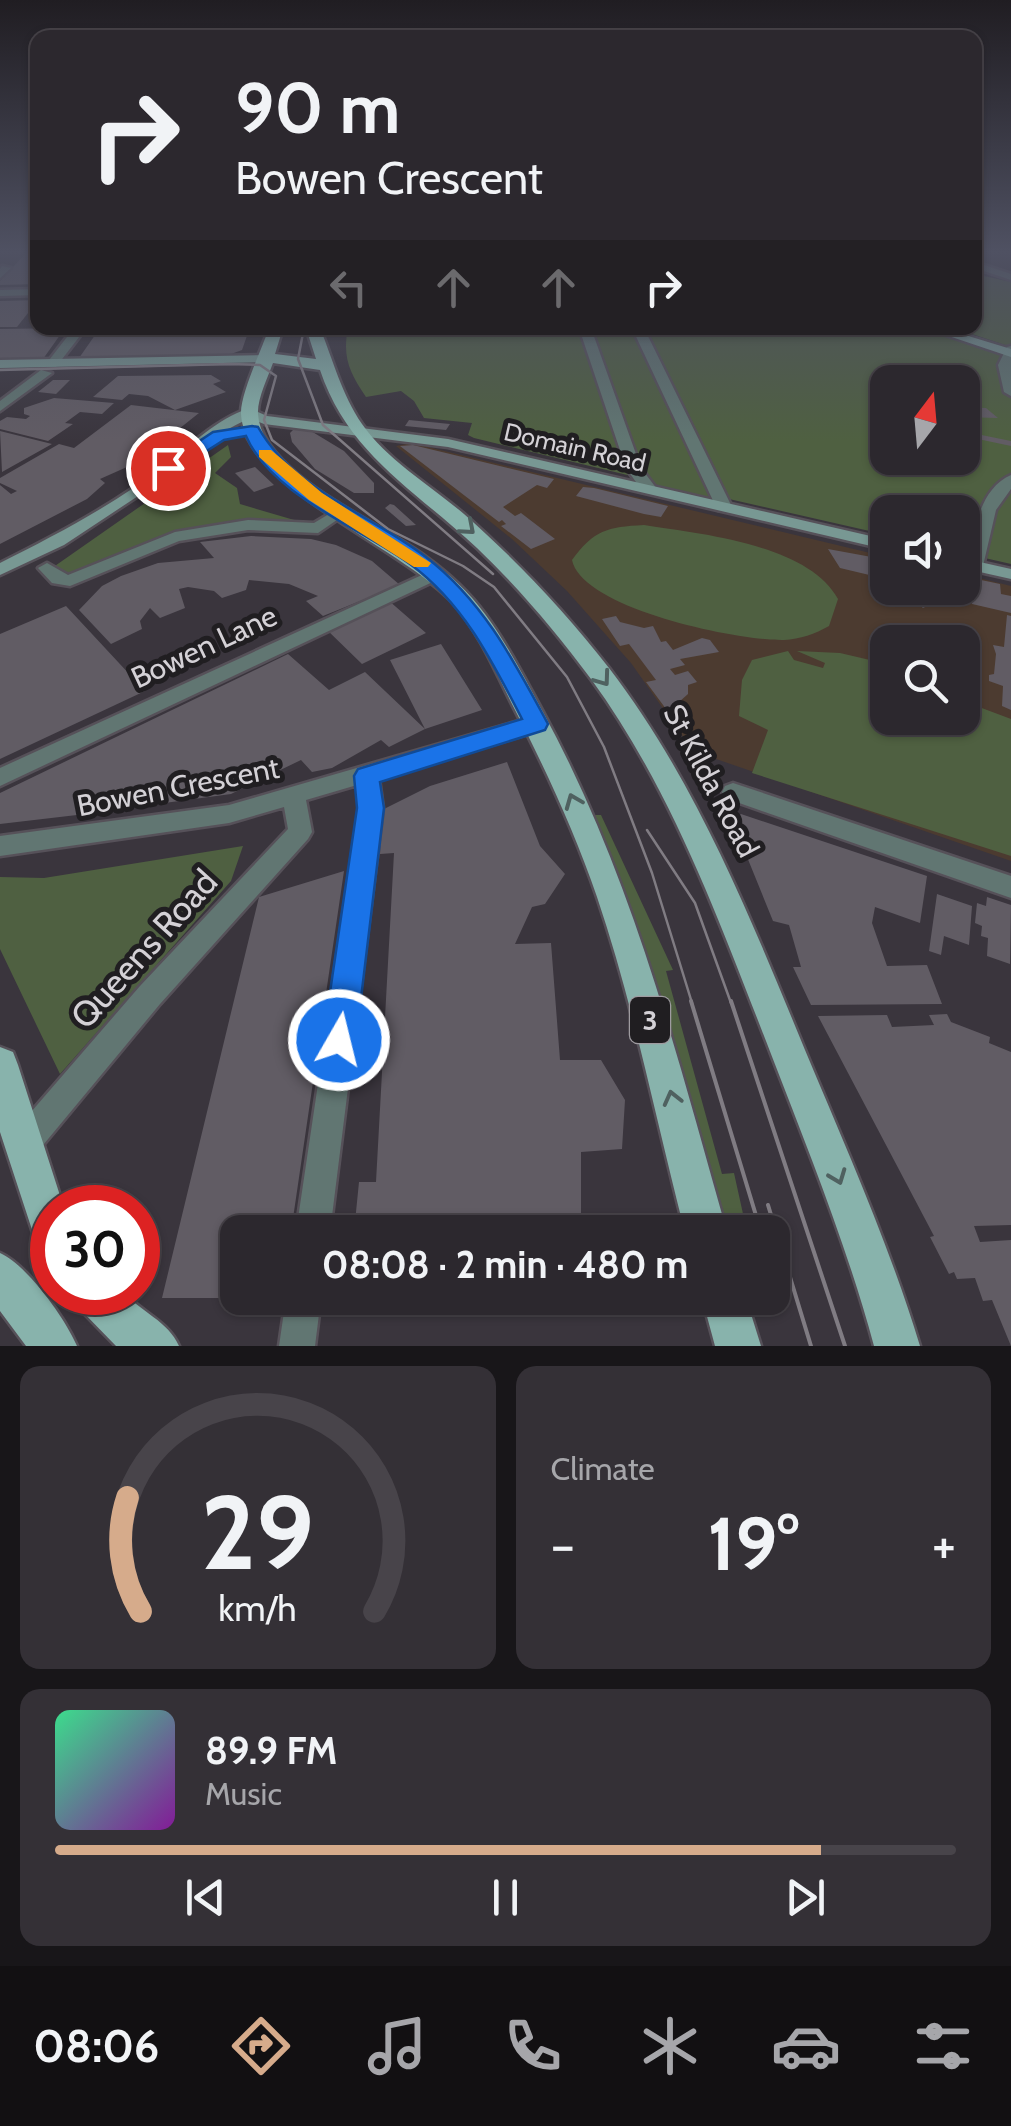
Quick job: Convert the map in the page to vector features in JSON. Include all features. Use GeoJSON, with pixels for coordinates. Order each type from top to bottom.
{"type":"FeatureCollection","features":[{"type":"Feature","properties":{"kind":"main road"},"geometry":{"type":"LineString","coordinates":[[250,422],[274,335]]}},
{"type":"Feature","properties":{"kind":"main road"},"geometry":{"type":"LineString","coordinates":[[265,365],[288,335]]}},
{"type":"Feature","properties":{"kind":"main road","name":"St Kilda Road"},"geometry":{"type":"LineString","coordinates":[[320,335],[324,366],[350,418],[384,458],[489,546],[565,628],[610,689],[687,813],[809,1104],[898,1346]]}},
{"type":"Feature","properties":{"kind":"main road"},"geometry":{"type":"LineString","coordinates":[[265,365],[298,359],[324,366]]}},
{"type":"Feature","properties":{"kind":"main road","name":"3"},"geometry":{"type":"LineString","coordinates":[[250,422],[259,447],[278,468],[435,574],[476,616],[571,794],[619,917],[702,1215]]}},
{"type":"Feature","properties":{"kind":"main road"},"geometry":{"type":"LineString","coordinates":[[0,1065],[37,1185]]}},
{"type":"Feature","properties":{"kind":"main road"},"geometry":{"type":"LineString","coordinates":[[0,1275],[54,1346]]}},
{"type":"Feature","properties":{"kind":"main road"},"geometry":{"type":"LineString","coordinates":[[114,1315],[156,1346]]}},
{"type":"Feature","properties":{"kind":"main road"},"geometry":{"type":"LineString","coordinates":[[729,1315],[738,1346]]}},
{"type":"Feature","properties":{"kind":"street"},"geometry":{"type":"LineString","coordinates":[[0,407],[49,368],[75,335]]}},
{"type":"Feature","properties":{"kind":"street"},"geometry":{"type":"LineString","coordinates":[[587,335],[634,468],[649,490]]}},
{"type":"Feature","properties":{"kind":"street"},"geometry":{"type":"LineString","coordinates":[[641,335],[724,507]]}},
{"type":"Feature","properties":{"kind":"street"},"geometry":{"type":"LineString","coordinates":[[955,335],[1010,352],[1004,366],[1011,392]]}},
{"type":"Feature","properties":{"kind":"street"},"geometry":{"type":"LineString","coordinates":[[0,364],[49,368],[265,365]]}},
{"type":"Feature","properties":{"kind":"street"},"geometry":{"type":"LineString","coordinates":[[0,375],[49,368]]}},
{"type":"Feature","properties":{"kind":"street"},"geometry":{"type":"LineString","coordinates":[[350,418],[448,443]]}},
{"type":"Feature","properties":{"kind":"street","name":"Domain Road"},"geometry":{"type":"LineString","coordinates":[[250,422],[350,418],[870,541]]}},
{"type":"Feature","properties":{"kind":"street"},"geometry":{"type":"LineString","coordinates":[[0,570],[58,541],[219,436],[250,422]]}},
{"type":"Feature","properties":{"kind":"street"},"geometry":{"type":"LineString","coordinates":[[980,529],[990,504],[1011,480]]}},
{"type":"Feature","properties":{"kind":"street"},"geometry":{"type":"LineString","coordinates":[[46,568],[58,579],[70,582],[156,543],[187,534],[248,525],[318,528],[340,513]]}},
{"type":"Feature","properties":{"kind":"street"},"geometry":{"type":"LineString","coordinates":[[980,567],[1011,574]]}},
{"type":"Feature","properties":{"kind":"street","name":"Bowen Lane"},"geometry":{"type":"LineString","coordinates":[[0,778],[435,574]]}},
{"type":"Feature","properties":{"kind":"street","name":"Bowen Crescent"},"geometry":{"type":"LineString","coordinates":[[0,846],[229,814],[536,724]]}},
{"type":"Feature","properties":{"kind":"street"},"geometry":{"type":"LineString","coordinates":[[315,1215],[370,808],[367,776]]}},
{"type":"Feature","properties":{"kind":"street"},"geometry":{"type":"LineString","coordinates":[[733,792],[1011,887]]}},
{"type":"Feature","properties":{"kind":"street","name":"Queens Road"},"geometry":{"type":"LineString","coordinates":[[23,1145],[150,996],[300,832],[294,796]]}},
{"type":"Feature","properties":{"kind":"street"},"geometry":{"type":"LineString","coordinates":[[297,1346],[302,1315]]}},
{"type":"Feature","properties":{"kind":"shaded area"},"geometry":{"type":"Polygon","coordinates":[[[411,443],[870,553],[870,605],[980,605],[980,578],[1011,586],[1011,861],[693,751],[631,663],[567,591],[512,539],[396,446],[411,443]]]}},
{"type":"Feature","properties":{"kind":"green space"},"geometry":{"type":"Polygon","coordinates":[[[982,316],[1011,316],[1011,347],[975,335],[982,335],[982,316]]]}},
{"type":"Feature","properties":{"kind":"green space"},"geometry":{"type":"Polygon","coordinates":[[[347,335],[940,335],[1011,357],[1011,564],[980,557],[980,495],[870,495],[870,531],[716,496],[717,502],[651,486],[648,480],[474,438],[468,435],[472,423],[424,418],[414,401],[401,391],[366,397],[349,365],[347,335]]]}},
{"type":"Feature","properties":{"kind":"green space"},"geometry":{"type":"Polygon","coordinates":[[[228,445],[231,457],[215,473],[237,488],[240,504],[301,522],[199,529],[71,579],[52,568],[228,445]]]}},
{"type":"Feature","properties":{"kind":"green space"},"geometry":{"type":"Polygon","coordinates":[[[644,525],[751,545],[803,566],[823,580],[838,599],[829,626],[807,636],[784,640],[733,635],[632,607],[582,578],[572,560],[587,542],[611,529],[644,525]]]}},
{"type":"Feature","properties":{"kind":"green space"},"geometry":{"type":"Polygon","coordinates":[[[788,651],[794,660],[823,668],[825,663],[797,651],[840,653],[870,660],[870,735],[980,735],[980,707],[1011,719],[1011,856],[752,773],[768,730],[739,716],[742,680],[752,660],[788,651]]]}},
{"type":"Feature","properties":{"kind":"green space"},"geometry":{"type":"Polygon","coordinates":[[[595,815],[601,815],[673,970],[666,971],[722,1174],[734,1173],[743,1215],[718,1215],[648,965],[595,815]]]}},
{"type":"Feature","properties":{"kind":"green space"},"geometry":{"type":"Polygon","coordinates":[[[243,846],[231,881],[60,1074],[0,949],[0,877],[44,878],[243,846]]]}},
{"type":"Feature","properties":{"kind":"building"},"geometry":{"type":"Polygon","coordinates":[[[0,316],[26,316],[17,327],[0,327],[0,316]]]}},
{"type":"Feature","properties":{"kind":"building"},"geometry":{"type":"Polygon","coordinates":[[[0,329],[30,329],[30,335],[60,335],[43,359],[0,360],[0,329]]]}},
{"type":"Feature","properties":{"kind":"building"},"geometry":{"type":"Polygon","coordinates":[[[95,335],[247,335],[242,350],[231,354],[79,358],[95,335]]]}},
{"type":"Feature","properties":{"kind":"building"},"geometry":{"type":"Polygon","coordinates":[[[211,375],[221,381],[213,384],[226,392],[175,410],[148,396],[129,394],[122,400],[93,397],[118,376],[211,375]]]}},
{"type":"Feature","properties":{"kind":"building"},"geometry":{"type":"Polygon","coordinates":[[[53,380],[70,380],[56,394],[38,392],[53,380]]]}},
{"type":"Feature","properties":{"kind":"building"},"geometry":{"type":"Polygon","coordinates":[[[54,398],[114,403],[102,414],[80,412],[65,423],[73,424],[48,441],[0,429],[0,421],[7,417],[26,419],[30,416],[24,414],[24,408],[54,398]]]}},
{"type":"Feature","properties":{"kind":"building"},"geometry":{"type":"Polygon","coordinates":[[[131,405],[199,413],[136,463],[100,479],[105,483],[87,499],[0,544],[0,485],[11,494],[17,491],[0,483],[0,478],[59,444],[74,448],[131,405]]]}},
{"type":"Feature","properties":{"kind":"building"},"geometry":{"type":"Polygon","coordinates":[[[980,408],[986,408],[998,418],[980,418],[980,408]]]}},
{"type":"Feature","properties":{"kind":"building"},"geometry":{"type":"Polygon","coordinates":[[[409,420],[450,424],[446,430],[405,426],[409,420]]]}},
{"type":"Feature","properties":{"kind":"building"},"geometry":{"type":"Polygon","coordinates":[[[294,429],[311,431],[344,451],[374,483],[374,493],[354,493],[315,469],[292,442],[290,433],[294,429]]]}},
{"type":"Feature","properties":{"kind":"building"},"geometry":{"type":"Polygon","coordinates":[[[0,431],[52,444],[2,472],[0,431]]]}},
{"type":"Feature","properties":{"kind":"building"},"geometry":{"type":"Polygon","coordinates":[[[980,435],[1011,441],[1011,446],[980,439],[980,435]]]}},
{"type":"Feature","properties":{"kind":"building"},"geometry":{"type":"Polygon","coordinates":[[[413,445],[554,479],[547,488],[537,485],[503,507],[515,516],[521,513],[555,539],[531,549],[501,526],[506,524],[502,520],[499,522],[400,446],[413,445]]]}},
{"type":"Feature","properties":{"kind":"building"},"geometry":{"type":"Polygon","coordinates":[[[255,467],[274,485],[254,492],[235,473],[255,467]]]}},
{"type":"Feature","properties":{"kind":"building"},"geometry":{"type":"Polygon","coordinates":[[[583,487],[668,506],[661,517],[644,514],[576,496],[583,487]]]}},
{"type":"Feature","properties":{"kind":"building"},"geometry":{"type":"Polygon","coordinates":[[[390,504],[416,525],[406,526],[385,508],[390,504]]]}},
{"type":"Feature","properties":{"kind":"building"},"geometry":{"type":"Polygon","coordinates":[[[251,536],[311,539],[336,545],[372,561],[400,585],[323,616],[306,601],[318,596],[289,584],[249,580],[246,590],[222,598],[214,591],[188,587],[179,589],[185,608],[160,618],[150,608],[140,621],[142,629],[111,644],[79,610],[102,586],[121,576],[158,563],[214,558],[200,542],[251,536]]]}},
{"type":"Feature","properties":{"kind":"building"},"geometry":{"type":"Polygon","coordinates":[[[828,549],[870,557],[870,575],[840,568],[828,549]]]}},
{"type":"Feature","properties":{"kind":"building"},"geometry":{"type":"Polygon","coordinates":[[[980,580],[1000,584],[1001,594],[1011,596],[1011,613],[976,605],[980,605],[980,580]]]}},
{"type":"Feature","properties":{"kind":"building"},"geometry":{"type":"Polygon","coordinates":[[[388,600],[426,633],[362,664],[325,628],[388,600]]]}},
{"type":"Feature","properties":{"kind":"building"},"geometry":{"type":"Polygon","coordinates":[[[66,606],[145,691],[0,759],[0,634],[66,606]]]}},
{"type":"Feature","properties":{"kind":"building"},"geometry":{"type":"Polygon","coordinates":[[[1007,615],[1011,616],[1011,710],[1002,706],[1003,686],[989,681],[989,675],[994,674],[993,645],[1004,647],[1007,615]]]}},
{"type":"Feature","properties":{"kind":"building"},"geometry":{"type":"Polygon","coordinates":[[[616,616],[620,622],[644,628],[653,626],[661,642],[666,641],[673,650],[702,638],[710,640],[719,652],[680,659],[685,665],[670,669],[675,675],[688,671],[697,682],[688,685],[688,694],[679,702],[684,709],[669,713],[646,682],[656,680],[629,644],[620,646],[602,619],[616,616]]]}},
{"type":"Feature","properties":{"kind":"building"},"geometry":{"type":"Polygon","coordinates":[[[441,644],[482,710],[425,729],[390,660],[441,644]]]}},
{"type":"Feature","properties":{"kind":"building"},"geometry":{"type":"Polygon","coordinates":[[[288,654],[329,690],[365,672],[425,729],[389,747],[381,740],[332,768],[312,772],[301,760],[231,794],[135,807],[127,796],[94,813],[0,824],[0,793],[288,654]]]}},
{"type":"Feature","properties":{"kind":"building"},"geometry":{"type":"Polygon","coordinates":[[[507,762],[540,846],[565,874],[545,904],[532,907],[515,944],[551,943],[560,1060],[601,1060],[625,1100],[622,1149],[581,1152],[581,1215],[356,1215],[359,1182],[376,1182],[394,853],[380,854],[382,810],[430,786],[507,762]]]}},
{"type":"Feature","properties":{"kind":"building"},"geometry":{"type":"Polygon","coordinates":[[[741,814],[927,876],[920,923],[875,907],[872,923],[887,966],[927,965],[942,1004],[811,1005],[793,967],[801,967],[789,925],[773,921],[732,820],[741,814]]]}},
{"type":"Feature","properties":{"kind":"building"},"geometry":{"type":"Polygon","coordinates":[[[344,871],[293,1215],[220,1215],[220,1298],[162,1298],[259,897],[344,871]]]}},
{"type":"Feature","properties":{"kind":"building"},"geometry":{"type":"Polygon","coordinates":[[[937,894],[972,906],[969,945],[944,936],[941,955],[929,951],[937,894]]]}},
{"type":"Feature","properties":{"kind":"building"},"geometry":{"type":"Polygon","coordinates":[[[987,897],[1011,905],[1010,964],[987,956],[988,938],[981,936],[982,926],[975,923],[977,903],[986,906],[987,897]]]}},
{"type":"Feature","properties":{"kind":"building"},"geometry":{"type":"Polygon","coordinates":[[[947,1014],[951,1022],[990,1037],[989,1043],[1011,1052],[1011,1225],[974,1226],[980,1242],[1011,1240],[1011,1346],[992,1300],[983,1301],[975,1278],[957,1279],[954,1272],[949,1274],[930,1237],[934,1236],[818,1016],[887,1015],[892,1027],[934,1025],[929,1015],[947,1014]]]}},
{"type":"Feature","properties":{"kind":"tram line"},"geometry":{"type":"LineString","coordinates":[[303,335],[298,359],[323,425],[493,574]]}},
{"type":"Feature","properties":{"kind":"tram line"},"geometry":{"type":"LineString","coordinates":[[0,370],[230,364],[260,365],[276,376],[264,420],[272,440],[388,529],[463,566],[494,587],[567,677],[604,747],[652,873],[692,1003]]}},
{"type":"Feature","properties":{"kind":"tram line"},"geometry":{"type":"LineString","coordinates":[[647,830],[695,903],[731,1003]]}},
{"type":"Feature","properties":{"kind":"tram line"},"geometry":{"type":"LineString","coordinates":[[691,1001],[756,1215]]}},
{"type":"Feature","properties":{"kind":"tram line"},"geometry":{"type":"LineString","coordinates":[[731,1001],[845,1346]]}},
{"type":"Feature","properties":{"kind":"tram line"},"geometry":{"type":"LineString","coordinates":[[768,1205],[811,1346]]}},
{"type":"Feature","properties":{"kind":"slow traffic"},"geometry":{"type":"LineString","coordinates":[[265,454],[315,496],[421,563]]}},
{"type":"Feature","properties":{"kind":"route"},"geometry":{"type":"LineString","coordinates":[[168,468],[219,436],[252,431],[259,447],[278,468],[344,516],[417,560],[463,600],[492,641],[536,724],[367,776],[370,808],[339,1040]]}}]}
